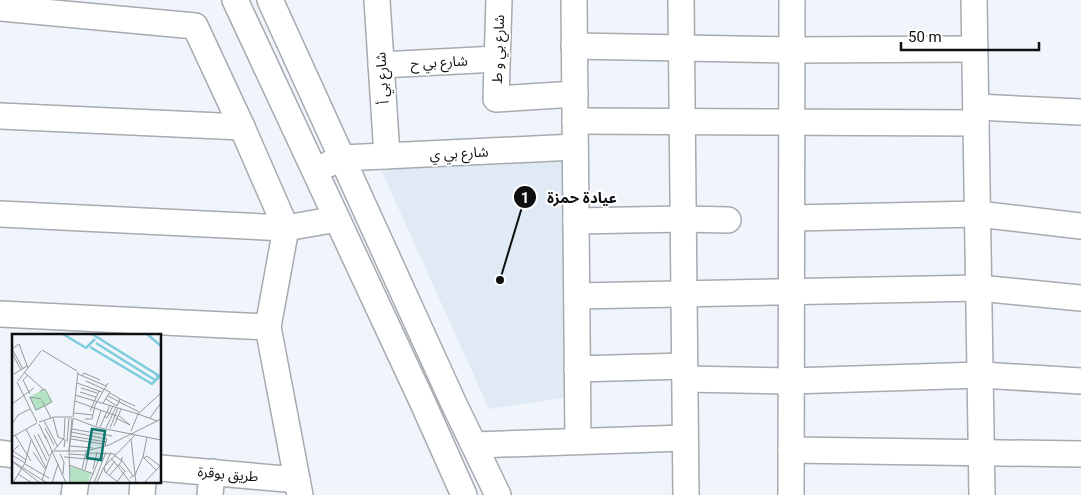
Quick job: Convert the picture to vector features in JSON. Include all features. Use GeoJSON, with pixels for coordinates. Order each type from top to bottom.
{"type":"FeatureCollection","features":[{"type":"Feature","properties":{"kind":"street"},"geometry":{"type":"LineString","coordinates":[[234,0],[337,218],[464,495]]}},
{"type":"Feature","properties":{"kind":"street"},"geometry":{"type":"LineString","coordinates":[[270,0],[498,495]]}},
{"type":"Feature","properties":{"kind":"street","name":"شارع بي أ"},"geometry":{"type":"LineString","coordinates":[[377,0],[387,156]]}},
{"type":"Feature","properties":{"kind":"street","name":"شارع بي و ط"},"geometry":{"type":"LineString","coordinates":[[499,0],[496,99],[575,94]]}},
{"type":"Feature","properties":{"kind":"street"},"geometry":{"type":"LineString","coordinates":[[574,0],[578,442]]}},
{"type":"Feature","properties":{"kind":"street"},"geometry":{"type":"LineString","coordinates":[[681,0],[686,495]]}},
{"type":"Feature","properties":{"kind":"street"},"geometry":{"type":"LineString","coordinates":[[791,495],[792,0]]}},
{"type":"Feature","properties":{"kind":"street"},"geometry":{"type":"LineString","coordinates":[[974,0],[982,495]]}},
{"type":"Feature","properties":{"kind":"street"},"geometry":{"type":"LineString","coordinates":[[0,8],[195,26],[286,228],[268,328],[298,487]]}},
{"type":"Feature","properties":{"kind":"street"},"geometry":{"type":"LineString","coordinates":[[574,46],[792,50],[975,49]]}},
{"type":"Feature","properties":{"kind":"street","name":"شارع بي ح"},"geometry":{"type":"LineString","coordinates":[[381,65],[498,59]]}},
{"type":"Feature","properties":{"kind":"street"},"geometry":{"type":"LineString","coordinates":[[575,121],[792,123],[1081,112]]}},
{"type":"Feature","properties":{"kind":"street"},"geometry":{"type":"LineString","coordinates":[[0,116],[242,127]]}},
{"type":"Feature","properties":{"kind":"street","name":"شارع بي ي"},"geometry":{"type":"LineString","coordinates":[[342,158],[575,147]]}},
{"type":"Feature","properties":{"kind":"street"},"geometry":{"type":"LineString","coordinates":[[314,170],[342,158]]}},
{"type":"Feature","properties":{"kind":"street"},"geometry":{"type":"LineString","coordinates":[[0,214],[286,228],[337,218]]}},
{"type":"Feature","properties":{"kind":"street"},"geometry":{"type":"LineString","coordinates":[[792,218],[978,214],[1081,226]]}},
{"type":"Feature","properties":{"kind":"street"},"geometry":{"type":"LineString","coordinates":[[576,221],[728,220]]}},
{"type":"Feature","properties":{"kind":"street"},"geometry":{"type":"LineString","coordinates":[[577,296],[979,288],[1081,298]]}},
{"type":"Feature","properties":{"kind":"street"},"geometry":{"type":"LineString","coordinates":[[0,314],[87,327],[157,329],[268,328]]}},
{"type":"Feature","properties":{"kind":"street"},"geometry":{"type":"LineString","coordinates":[[577,369],[684,373],[791,381],[981,375],[1081,381]]}},
{"type":"Feature","properties":{"kind":"street"},"geometry":{"type":"LineString","coordinates":[[474,445],[685,438]]}},
{"type":"Feature","properties":{"kind":"street"},"geometry":{"type":"LineString","coordinates":[[791,450],[1081,454]]}},
{"type":"Feature","properties":{"kind":"street","name":"طريق بوقرة"},"geometry":{"type":"LineString","coordinates":[[161,468],[211,484],[298,487]]}},
{"type":"Feature","properties":{"kind":"street"},"geometry":{"type":"LineString","coordinates":[[74,495],[76,482]]}},
{"type":"Feature","properties":{"kind":"street"},"geometry":{"type":"LineString","coordinates":[[142,495],[143,482]]}},
{"type":"Feature","properties":{"kind":"shaded area"},"geometry":{"type":"Polygon","coordinates":[[[569,156],[569,397],[489,409],[378,163],[569,156]]]}},
{"type":"Feature","properties":{"kind":"place","name":"عيادة حمزة"},"geometry":{"type":"Point","coordinates":[500,280]}}]}
